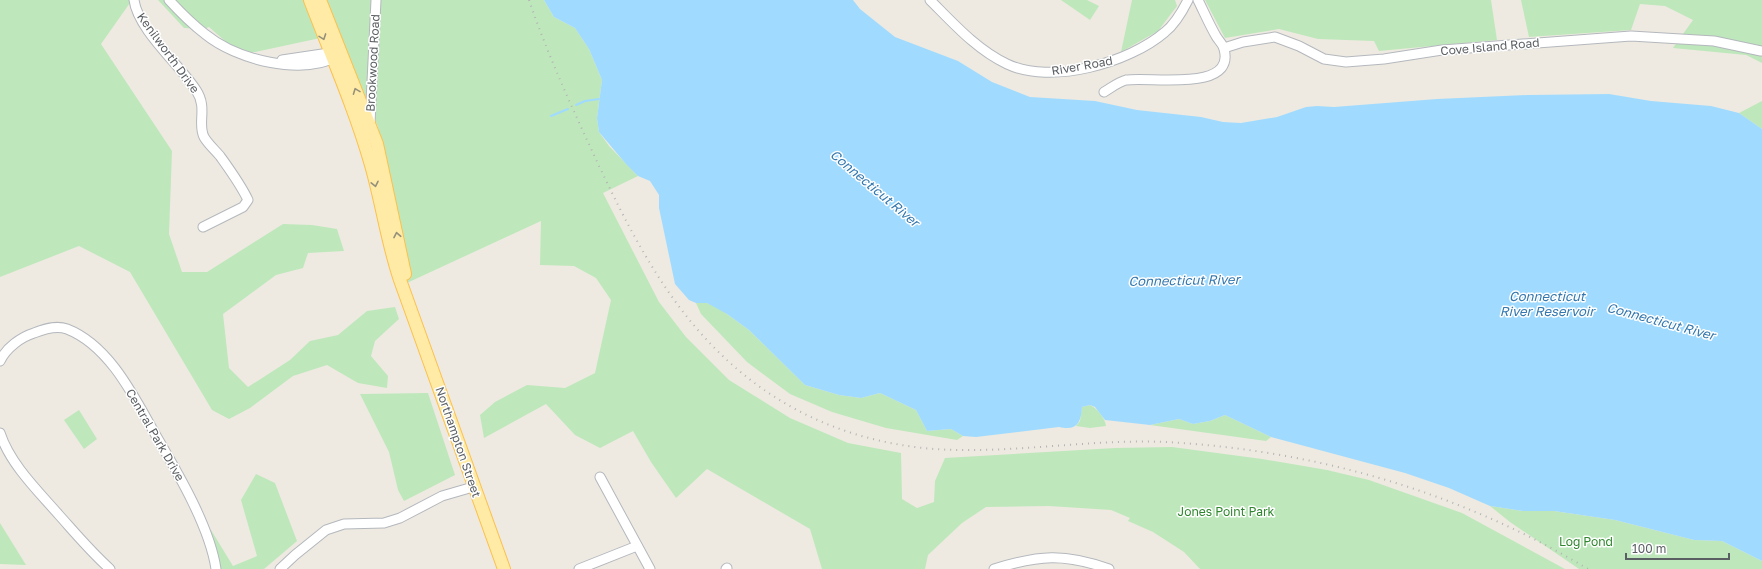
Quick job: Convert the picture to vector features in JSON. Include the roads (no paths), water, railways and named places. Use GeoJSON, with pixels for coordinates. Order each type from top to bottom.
{"type":"FeatureCollection","features":[{"type":"Feature","properties":{"kind":"main road"},"geometry":{"type":"LineString","coordinates":[[310,0],[334,56],[370,126],[383,168],[413,314]]}},
{"type":"Feature","properties":{"kind":"main road"},"geometry":{"type":"LineString","coordinates":[[320,0],[334,56],[365,146],[391,255],[413,314]]}},
{"type":"Feature","properties":{"kind":"main road","name":"Northampton Street"},"geometry":{"type":"LineString","coordinates":[[413,314],[473,487],[504,569]]}},
{"type":"Feature","properties":{"kind":"street","name":"Kenilworth Drive"},"geometry":{"type":"LineString","coordinates":[[134,0],[135,6],[144,24],[196,90],[203,105],[202,121],[204,137],[221,158],[248,200],[243,207],[203,227]]}},
{"type":"Feature","properties":{"kind":"street"},"geometry":{"type":"LineString","coordinates":[[169,0],[205,35],[229,49],[263,60],[286,60],[334,56]]}},
{"type":"Feature","properties":{"kind":"street","name":"Brookwood Road"},"geometry":{"type":"LineString","coordinates":[[370,126],[376,0]]}},
{"type":"Feature","properties":{"kind":"street","name":"River Road"},"geometry":{"type":"LineString","coordinates":[[930,0],[986,52],[1007,64],[1028,72],[1054,72],[1085,68],[1119,59],[1144,48],[1166,31],[1188,0]]}},
{"type":"Feature","properties":{"kind":"street"},"geometry":{"type":"LineString","coordinates":[[1104,92],[1125,80],[1187,80],[1213,75],[1221,71],[1224,64],[1224,48],[1216,36],[1198,0]]}},
{"type":"Feature","properties":{"kind":"street","name":"Cove Island Road"},"geometry":{"type":"LineString","coordinates":[[1224,48],[1243,42],[1275,37],[1299,46],[1324,59],[1346,62],[1384,59],[1442,50],[1631,36],[1714,41],[1761,51]]}},
{"type":"Feature","properties":{"kind":"street","name":"Central Park Drive"},"geometry":{"type":"LineString","coordinates":[[0,361],[12,345],[29,334],[49,328],[65,328],[82,337],[100,352],[138,402],[176,471],[199,519],[216,569]]}},
{"type":"Feature","properties":{"kind":"street"},"geometry":{"type":"LineString","coordinates":[[0,433],[18,466],[42,496],[90,552],[110,569]]}},
{"type":"Feature","properties":{"kind":"street"},"geometry":{"type":"LineString","coordinates":[[600,477],[650,569]]}},
{"type":"Feature","properties":{"kind":"street"},"geometry":{"type":"LineString","coordinates":[[280,569],[326,530],[344,524],[389,521],[400,518],[442,496],[473,487]]}},
{"type":"Feature","properties":{"kind":"street"},"geometry":{"type":"LineString","coordinates":[[579,569],[637,546]]}},
{"type":"Feature","properties":{"kind":"street"},"geometry":{"type":"LineString","coordinates":[[994,569],[1020,561],[1045,557],[1083,560],[1109,569]]}},
{"type":"Feature","properties":{"kind":"water","name":"Connecticut River Reservoir"},"geometry":{"type":"Polygon","coordinates":[[[544,0],[853,0],[860,9],[895,37],[958,61],[992,82],[1030,97],[1095,101],[1137,110],[1201,117],[1223,122],[1241,123],[1277,117],[1306,107],[1317,106],[1334,107],[1437,99],[1528,95],[1609,94],[1651,101],[1711,106],[1739,113],[1762,129],[1762,561],[1722,541],[1694,540],[1615,520],[1554,511],[1523,511],[1490,506],[1449,488],[1405,473],[1271,437],[1225,415],[1210,421],[1193,424],[1179,419],[1150,425],[1105,420],[1095,407],[1090,405],[1082,407],[1079,422],[1070,428],[1059,427],[976,437],[963,436],[951,429],[927,431],[916,410],[880,393],[861,398],[839,395],[805,385],[749,330],[727,314],[707,303],[696,303],[689,300],[675,284],[659,208],[659,195],[650,181],[638,176],[599,132],[597,118],[602,80],[589,49],[575,28],[554,17],[544,0]]]}},
{"type":"Feature","properties":{"kind":"waterway"},"geometry":{"type":"LineString","coordinates":[[576,105],[585,101],[599,99]]}},
{"type":"Feature","properties":{"kind":"waterway"},"geometry":{"type":"LineString","coordinates":[[551,116],[568,109]]}},
{"type":"Feature","properties":{"kind":"railway"},"geometry":{"type":"LineString","coordinates":[[529,0],[567,97],[611,191],[630,228],[673,298],[698,330],[726,359],[758,386],[795,409],[814,419],[854,434],[875,440],[918,447],[987,450],[1089,443],[1166,442],[1277,454],[1331,465],[1438,497],[1489,518],[1539,542],[1588,569]]}},
{"type":"Feature","properties":{"kind":"water label","name":"Connecticut River"},"geometry":{"type":"Point","coordinates":[875,188]}},
{"type":"Feature","properties":{"kind":"water label","name":"Connecticut River"},"geometry":{"type":"Point","coordinates":[1184,280]}},
{"type":"Feature","properties":{"kind":"water label","name":"Connecticut River"},"geometry":{"type":"Point","coordinates":[1661,321]}},
{"type":"Feature","properties":{"kind":"park label","name":"Jones Point Park"},"geometry":{"type":"Point","coordinates":[1226,512]}},
{"type":"Feature","properties":{"kind":"park label","name":"Log Pond"},"geometry":{"type":"Point","coordinates":[1586,542]}}]}
